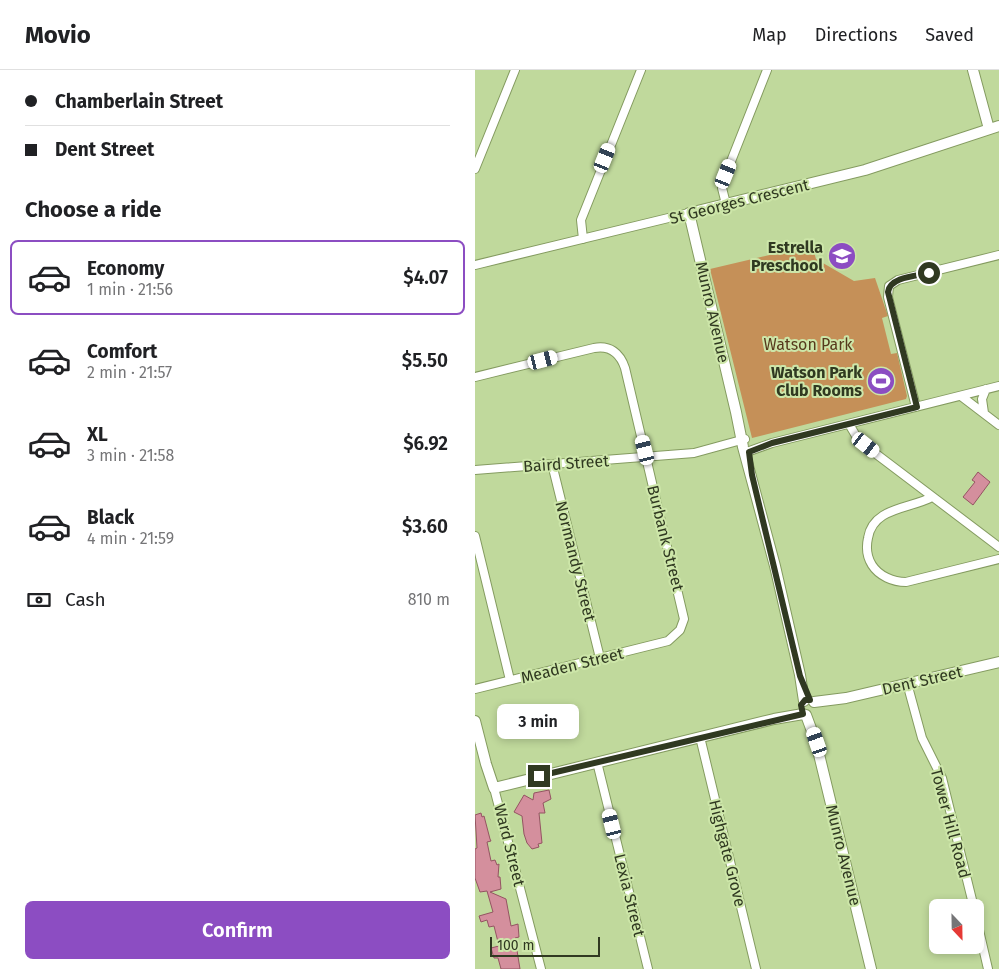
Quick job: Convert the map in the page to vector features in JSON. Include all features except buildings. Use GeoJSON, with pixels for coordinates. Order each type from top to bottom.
{"type":"FeatureCollection","features":[{"type":"Feature","properties":{"kind":"street"},"geometry":{"type":"LineString","coordinates":[[475,169],[515,70]]}},
{"type":"Feature","properties":{"kind":"street"},"geometry":{"type":"LineString","coordinates":[[583,239],[581,220],[641,70]]}},
{"type":"Feature","properties":{"kind":"street"},"geometry":{"type":"LineString","coordinates":[[726,204],[722,188],[724,180],[767,70]]}},
{"type":"Feature","properties":{"kind":"street"},"geometry":{"type":"LineString","coordinates":[[973,70],[994,128]]}},
{"type":"Feature","properties":{"kind":"street","name":"St Georges Crescent"},"geometry":{"type":"LineString","coordinates":[[475,265],[865,170],[994,128]]}},
{"type":"Feature","properties":{"kind":"street","name":"Munro Avenue"},"geometry":{"type":"LineString","coordinates":[[689,213],[871,969]]}},
{"type":"Feature","properties":{"kind":"street"},"geometry":{"type":"LineString","coordinates":[[917,407],[888,297],[889,286],[898,280],[999,255]]}},
{"type":"Feature","properties":{"kind":"street","name":"Burbank Street"},"geometry":{"type":"LineString","coordinates":[[475,377],[594,348],[609,349],[618,354],[623,362],[684,614],[680,630],[668,641]]}},
{"type":"Feature","properties":{"kind":"street","name":"Baird Street"},"geometry":{"type":"LineString","coordinates":[[475,470],[694,453],[772,443],[999,386]]}},
{"type":"Feature","properties":{"kind":"street"},"geometry":{"type":"LineString","coordinates":[[984,414],[982,399],[986,389]]}},
{"type":"Feature","properties":{"kind":"street"},"geometry":{"type":"LineString","coordinates":[[961,396],[999,425]]}},
{"type":"Feature","properties":{"kind":"street"},"geometry":{"type":"LineString","coordinates":[[858,421],[860,435],[866,445]]}},
{"type":"Feature","properties":{"kind":"street"},"geometry":{"type":"LineString","coordinates":[[849,424],[856,436],[866,445],[999,547]]}},
{"type":"Feature","properties":{"kind":"street","name":"Normandy Street"},"geometry":{"type":"LineString","coordinates":[[552,464],[600,658]]}},
{"type":"Feature","properties":{"kind":"street"},"geometry":{"type":"LineString","coordinates":[[932,497],[887,512],[874,523],[868,534],[867,546],[870,561],[879,573],[895,581],[905,582],[999,558]]}},
{"type":"Feature","properties":{"kind":"street"},"geometry":{"type":"LineString","coordinates":[[475,536],[510,680]]}},
{"type":"Feature","properties":{"kind":"street","name":"Meaden Street"},"geometry":{"type":"LineString","coordinates":[[475,689],[668,641]]}},
{"type":"Feature","properties":{"kind":"street","name":"Dent Street"},"geometry":{"type":"LineString","coordinates":[[495,788],[774,719],[846,698],[999,662]]}},
{"type":"Feature","properties":{"kind":"street","name":"Tower Hill Road"},"geometry":{"type":"LineString","coordinates":[[907,684],[921,738],[942,778],[971,899]]}},
{"type":"Feature","properties":{"kind":"street","name":"Ward Street"},"geometry":{"type":"LineString","coordinates":[[475,721],[487,770],[495,788],[541,969]]}},
{"type":"Feature","properties":{"kind":"street","name":"Highgate Grove"},"geometry":{"type":"LineString","coordinates":[[700,737],[756,969]]}},
{"type":"Feature","properties":{"kind":"street","name":"Lexia Street"},"geometry":{"type":"LineString","coordinates":[[597,762],[648,969]]}},
{"type":"Feature","properties":{"kind":"street"},"geometry":{"type":"LineString","coordinates":[[984,949],[989,969]]}},
{"type":"Feature","properties":{"kind":"green space","name":"Watson Park"},"geometry":{"type":"Polygon","coordinates":[[[812,245],[816,259],[854,281],[875,278],[888,316],[882,318],[891,354],[897,353],[907,396],[906,399],[752,438],[710,269],[812,245]]]}},
{"type":"Feature","properties":{"kind":"place","name":"Estrella Preschool"},"geometry":{"type":"Point","coordinates":[842,256]}},
{"type":"Feature","properties":{"kind":"place","name":"Watson Park Club Rooms"},"geometry":{"type":"Point","coordinates":[881,381]}},
{"type":"Feature","properties":{"kind":"route"},"geometry":{"type":"LineString","coordinates":[[539,776],[774,719],[803,714],[800,710],[802,703],[805,700],[810,700],[800,676],[752,475],[749,452],[772,443],[917,407],[888,292],[889,286],[898,280],[929,273]]}}]}
